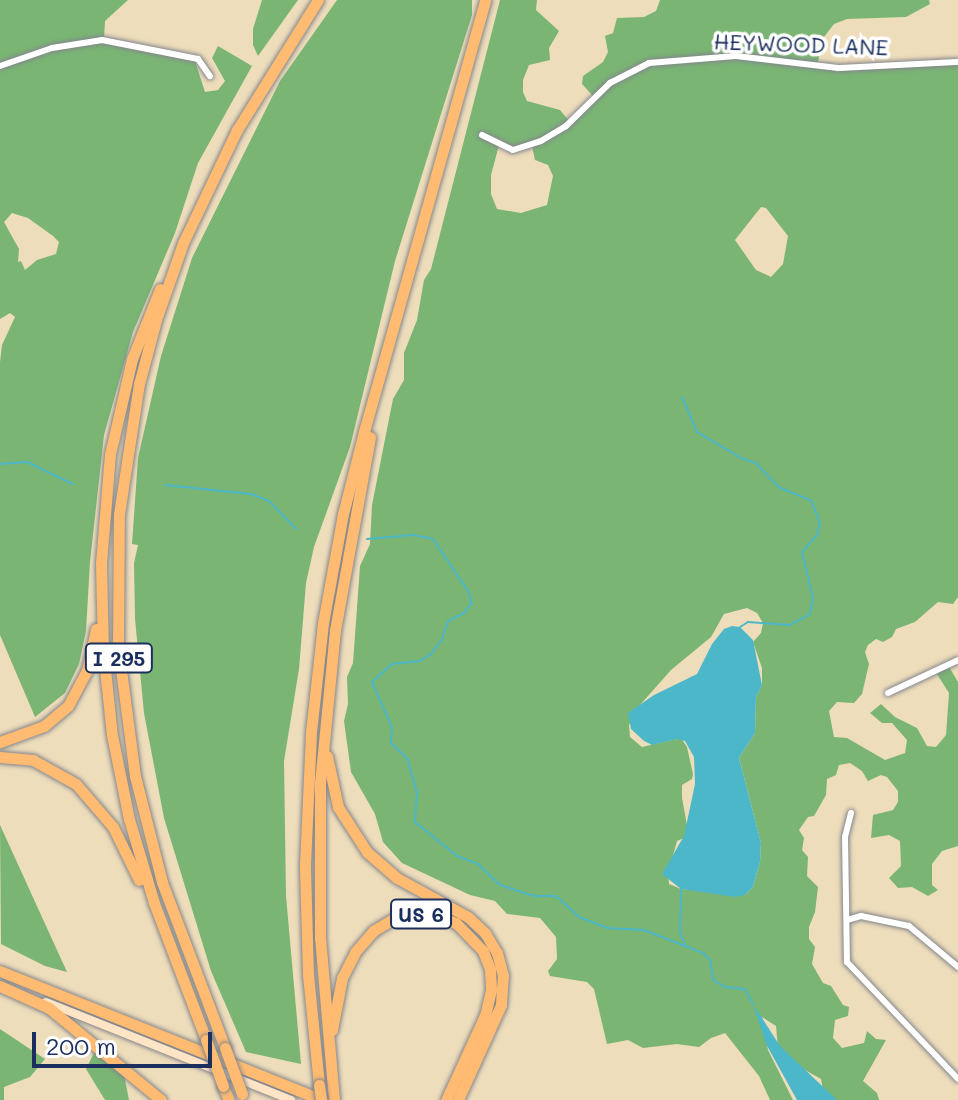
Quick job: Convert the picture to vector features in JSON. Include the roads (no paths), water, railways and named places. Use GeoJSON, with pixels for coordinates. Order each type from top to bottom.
{"type":"FeatureCollection","features":[{"type":"Feature","properties":{"kind":"highway","name":"I 295"},"geometry":{"type":"LineString","coordinates":[[244,1097],[166,893],[144,819],[127,733],[118,646],[117,547],[127,449],[144,363],[177,259],[226,149],[318,0]]}},
{"type":"Feature","properties":{"kind":"highway"},"geometry":{"type":"LineString","coordinates":[[322,1100],[305,898],[313,710],[341,525],[485,0]]}},
{"type":"Feature","properties":{"kind":"highway"},"geometry":{"type":"LineString","coordinates":[[0,742],[50,723],[76,694],[93,651],[101,585],[108,465],[121,402],[143,328],[177,259]]}},
{"type":"Feature","properties":{"kind":"highway"},"geometry":{"type":"LineString","coordinates":[[334,1096],[318,894],[320,783],[329,674],[358,495],[390,343]]}},
{"type":"Feature","properties":{"kind":"highway"},"geometry":{"type":"LineString","coordinates":[[101,585],[104,661],[117,767],[144,872],[229,1100]]}},
{"type":"Feature","properties":{"kind":"highway"},"geometry":{"type":"LineString","coordinates":[[329,674],[328,765],[335,797],[348,827],[367,852],[389,872],[474,922],[490,939],[500,960],[504,982],[501,1005],[460,1100]]}},
{"type":"Feature","properties":{"kind":"highway"},"geometry":{"type":"LineString","coordinates":[[0,757],[28,759],[52,768],[76,784],[99,808],[129,856],[180,973]]}},
{"type":"Feature","properties":{"kind":"highway","name":"US 6"},"geometry":{"type":"LineString","coordinates":[[334,1096],[334,1012],[345,970],[373,931],[388,921],[415,913],[443,917],[461,927],[479,946],[490,969],[488,1009],[447,1096]]}},
{"type":"Feature","properties":{"kind":"highway"},"geometry":{"type":"LineString","coordinates":[[0,971],[322,1100]]}},
{"type":"Feature","properties":{"kind":"highway"},"geometry":{"type":"LineString","coordinates":[[0,986],[54,1012],[161,1100]]}},
{"type":"Feature","properties":{"kind":"main road"},"geometry":{"type":"LineString","coordinates":[[26,997],[55,1005],[291,1100]]}},
{"type":"Feature","properties":{"kind":"street"},"geometry":{"type":"LineString","coordinates":[[0,66],[52,48],[102,40],[198,59],[210,76]]}},
{"type":"Feature","properties":{"kind":"street","name":"HEYWOOD LANE"},"geometry":{"type":"LineString","coordinates":[[482,135],[513,150],[541,141],[566,126],[610,83],[649,63],[736,56],[838,68],[958,62]]}},
{"type":"Feature","properties":{"kind":"street"},"geometry":{"type":"LineString","coordinates":[[888,693],[958,660]]}},
{"type":"Feature","properties":{"kind":"street"},"geometry":{"type":"LineString","coordinates":[[851,813],[845,837],[847,920],[844,951],[849,965],[958,1079]]}},
{"type":"Feature","properties":{"kind":"street"},"geometry":{"type":"LineString","coordinates":[[847,920],[861,916],[909,926],[958,967]]}},
{"type":"Feature","properties":{"kind":"water"},"geometry":{"type":"Polygon","coordinates":[[[740,627],[753,640],[762,685],[756,697],[755,733],[739,758],[761,843],[760,862],[753,887],[745,895],[735,897],[681,889],[662,874],[684,836],[695,784],[694,757],[685,741],[677,739],[652,745],[644,741],[631,729],[628,713],[654,695],[697,674],[712,644],[724,629],[740,627]]]}},
{"type":"Feature","properties":{"kind":"water"},"geometry":{"type":"Polygon","coordinates":[[[753,1004],[780,1046],[837,1100],[797,1100],[766,1044],[753,1004]]]}},
{"type":"Feature","properties":{"kind":"waterway"},"geometry":{"type":"LineString","coordinates":[[682,397],[697,432],[743,459],[756,463],[778,487],[811,500],[820,523],[817,535],[802,552],[813,598],[810,614],[790,625],[748,622],[740,627]]}},
{"type":"Feature","properties":{"kind":"waterway"},"geometry":{"type":"LineString","coordinates":[[0,464],[27,462],[73,484]]}},
{"type":"Feature","properties":{"kind":"waterway"},"geometry":{"type":"LineString","coordinates":[[165,485],[251,494],[269,501],[296,529]]}},
{"type":"Feature","properties":{"kind":"waterway"},"geometry":{"type":"LineString","coordinates":[[367,539],[413,535],[433,539],[468,591],[472,603],[464,613],[448,621],[441,641],[431,654],[420,661],[392,664],[372,682],[392,727],[391,743],[407,758],[417,792],[415,822],[457,856],[478,864],[500,885],[534,896],[556,896],[579,917],[607,928],[644,930],[703,953],[710,960],[713,980],[725,987],[745,989],[753,1004]]}},
{"type":"Feature","properties":{"kind":"waterway"},"geometry":{"type":"LineString","coordinates":[[681,889],[680,932],[685,946]]}}]}
